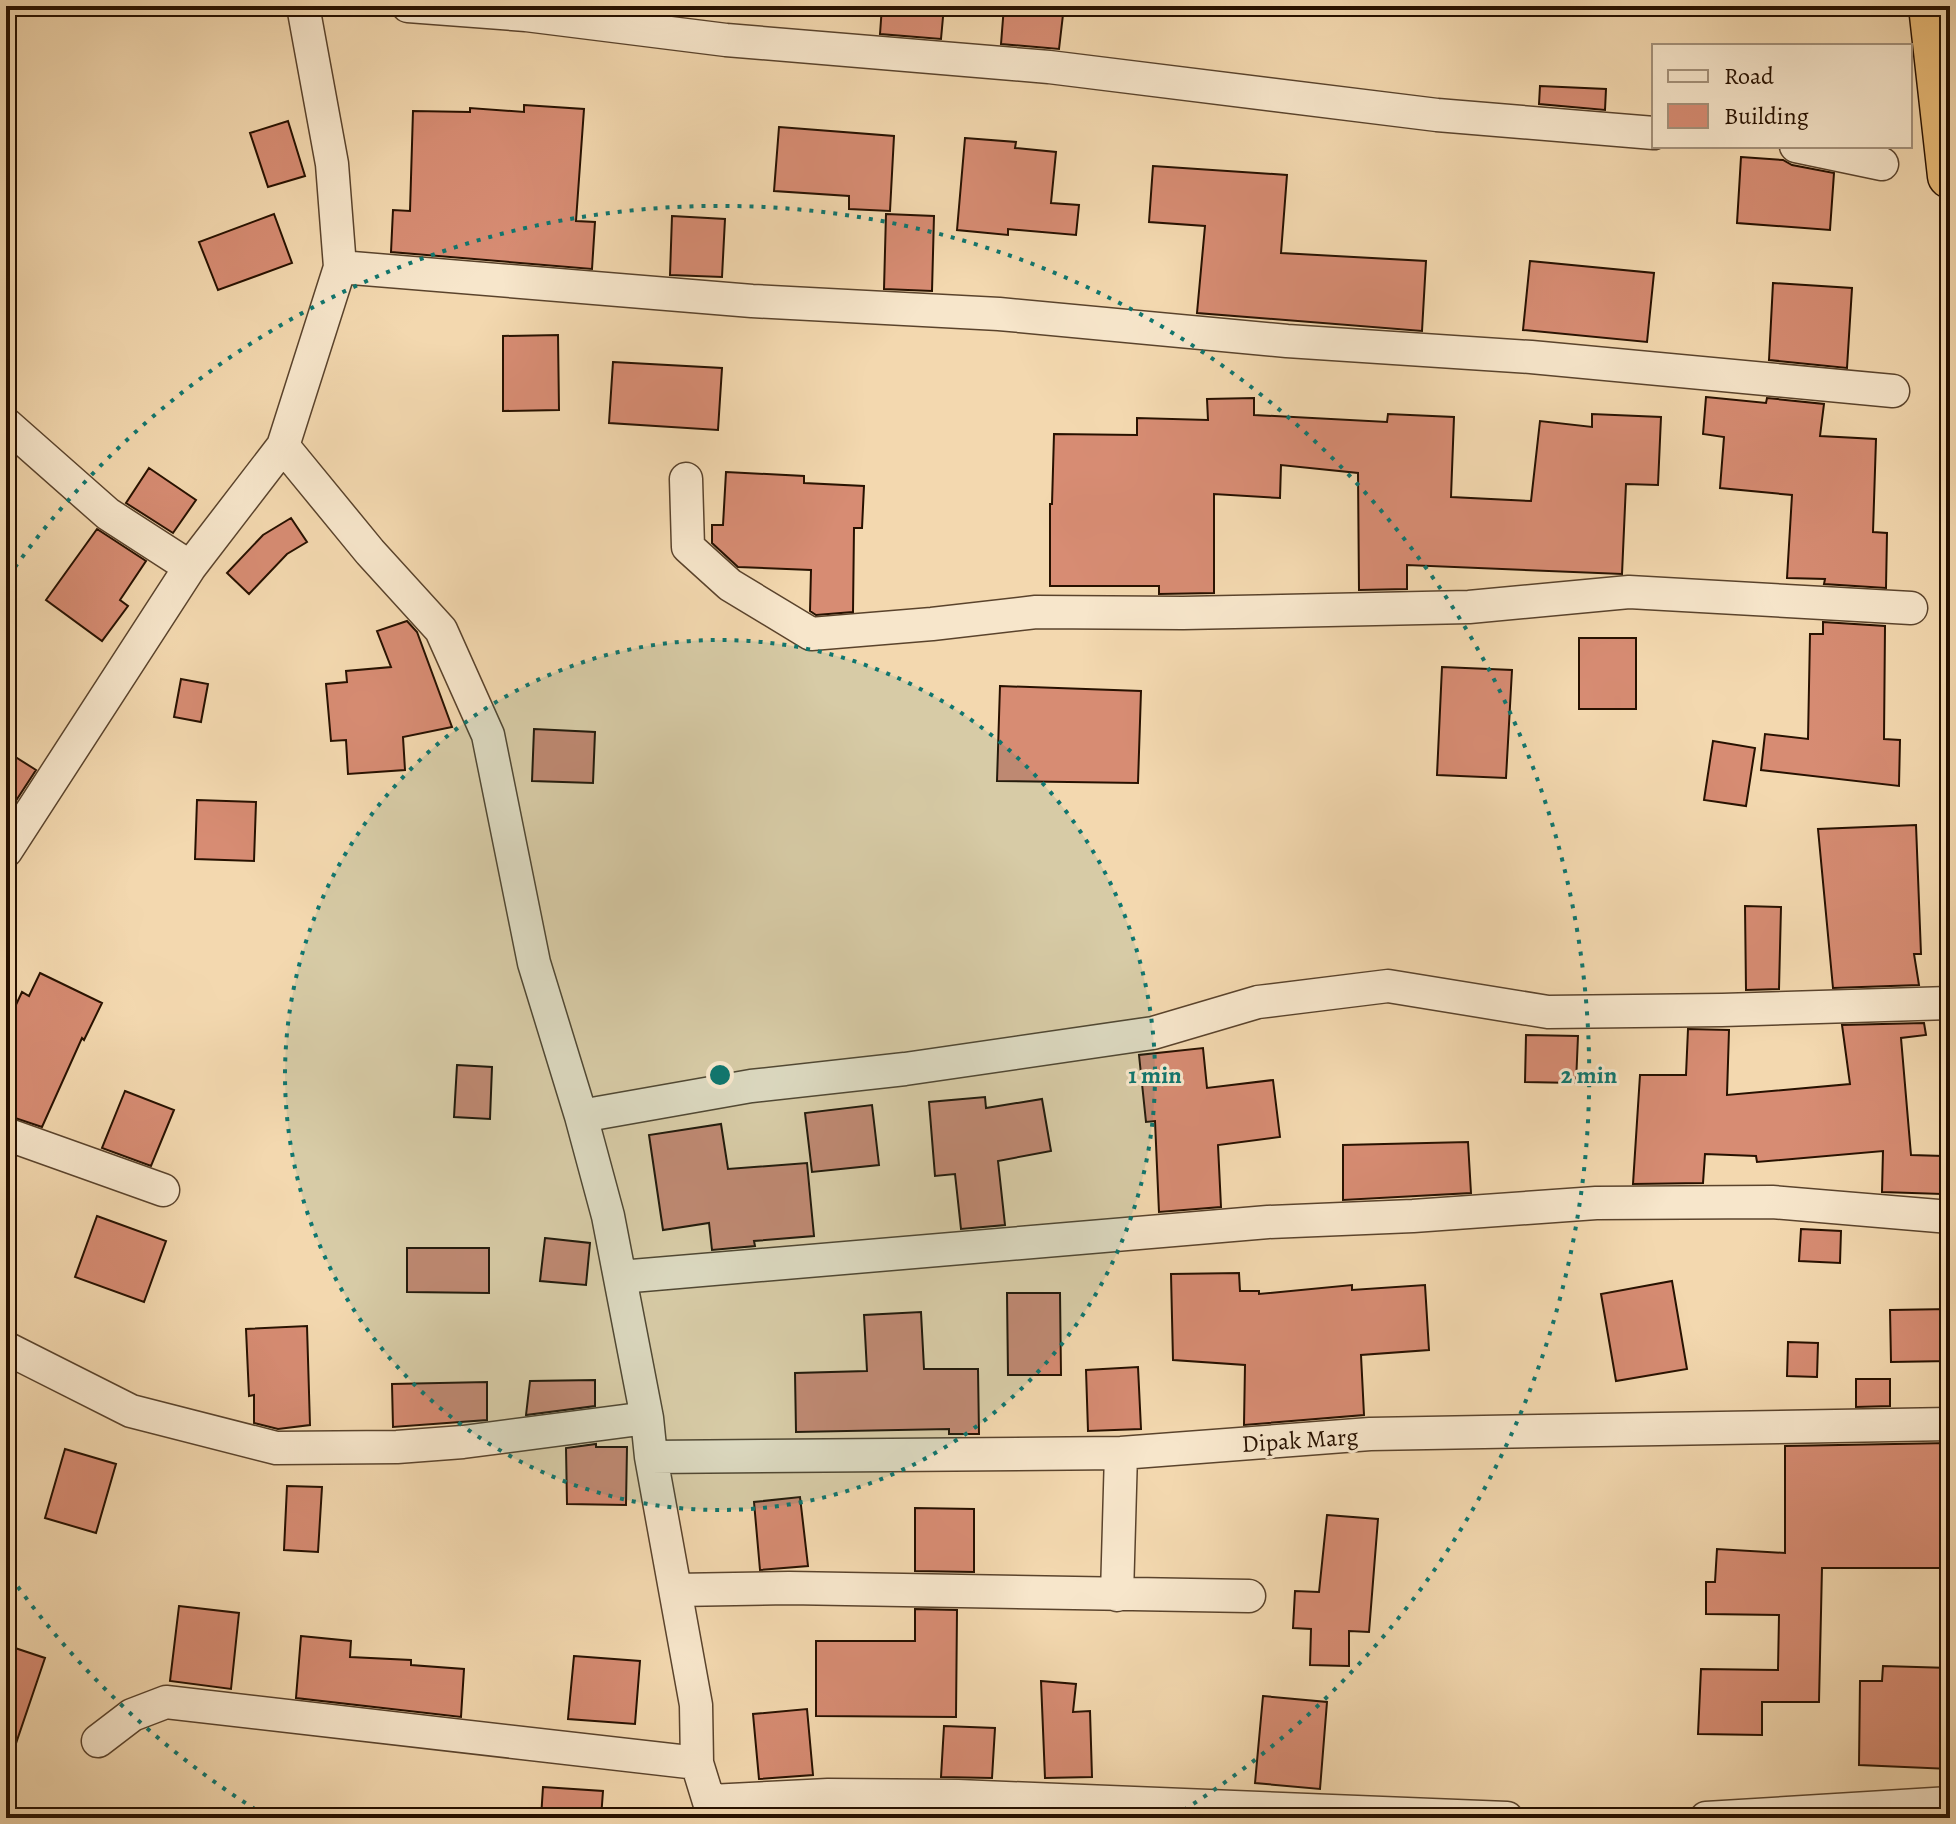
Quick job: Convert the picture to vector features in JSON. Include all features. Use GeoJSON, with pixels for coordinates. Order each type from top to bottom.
{"type":"FeatureCollection","features":[{"type":"Feature","properties":{"kind":"highway"},"geometry":{"type":"LineString","coordinates":[[1931,6],[1950,176]]}},
{"type":"Feature","properties":{"kind":"street"},"geometry":{"type":"LineString","coordinates":[[7,848],[190,567],[283,446],[340,267],[332,164],[303,6]]}},
{"type":"Feature","properties":{"kind":"street"},"geometry":{"type":"LineString","coordinates":[[408,6],[526,15],[726,40],[1049,67],[1437,115],[1652,133]]}},
{"type":"Feature","properties":{"kind":"street"},"geometry":{"type":"LineString","coordinates":[[1806,148],[1882,164]]}},
{"type":"Feature","properties":{"kind":"street"},"geometry":{"type":"LineString","coordinates":[[340,267],[752,301],[999,314],[1287,341],[1531,357],[1893,391]]}},
{"type":"Feature","properties":{"kind":"street"},"geometry":{"type":"LineString","coordinates":[[6,424],[108,514],[190,567]]}},
{"type":"Feature","properties":{"kind":"street"},"geometry":{"type":"LineString","coordinates":[[283,446],[370,552],[441,630],[488,735],[534,963],[608,1216],[647,1418],[651,1457],[696,1705],[697,1763],[712,1810],[828,1795],[958,1796],[1507,1818]]}},
{"type":"Feature","properties":{"kind":"street"},"geometry":{"type":"LineString","coordinates":[[686,479],[688,547],[730,585],[811,634],[1036,612],[1183,613],[1469,607],[1629,592],[1911,608]]}},
{"type":"Feature","properties":{"kind":"street"},"geometry":{"type":"LineString","coordinates":[[581,1116],[751,1086],[905,1069],[1153,1033],[1258,1002],[1388,986],[1548,1012],[1950,1003]]}},
{"type":"Feature","properties":{"kind":"street"},"geometry":{"type":"LineString","coordinates":[[6,1134],[163,1190]]}},
{"type":"Feature","properties":{"kind":"street"},"geometry":{"type":"LineString","coordinates":[[620,1277],[1268,1222],[1596,1203],[1772,1202],[1950,1217]]}},
{"type":"Feature","properties":{"kind":"street"},"geometry":{"type":"LineString","coordinates":[[6,1348],[131,1411],[276,1448],[397,1447],[463,1442],[647,1418]]}},
{"type":"Feature","properties":{"kind":"street","name":"Dipak Marg"},"geometry":{"type":"LineString","coordinates":[[651,1457],[1121,1453],[1370,1434],[1950,1424]]}},
{"type":"Feature","properties":{"kind":"street"},"geometry":{"type":"LineString","coordinates":[[1117,1595],[1121,1453]]}},
{"type":"Feature","properties":{"kind":"street"},"geometry":{"type":"LineString","coordinates":[[676,1590],[789,1588],[1249,1596]]}},
{"type":"Feature","properties":{"kind":"street"},"geometry":{"type":"LineString","coordinates":[[98,1741],[132,1715],[166,1702],[697,1763]]}},
{"type":"Feature","properties":{"kind":"street"},"geometry":{"type":"LineString","coordinates":[[1706,1818],[1950,1803]]}},
{"type":"Feature","properties":{"kind":"building"},"geometry":{"type":"Polygon","coordinates":[[[882,6],[944,6],[941,39],[880,34],[882,6]]]}},
{"type":"Feature","properties":{"kind":"building"},"geometry":{"type":"Polygon","coordinates":[[[1004,6],[1064,6],[1059,49],[1001,44],[1004,6]]]}},
{"type":"Feature","properties":{"kind":"building"},"geometry":{"type":"Polygon","coordinates":[[[1540,86],[1606,89],[1605,110],[1539,104],[1540,86]]]}},
{"type":"Feature","properties":{"kind":"building"},"geometry":{"type":"Polygon","coordinates":[[[524,105],[584,109],[576,221],[595,222],[592,269],[391,252],[393,210],[410,211],[413,111],[470,112],[470,108],[524,112],[524,105]]]}},
{"type":"Feature","properties":{"kind":"building"},"geometry":{"type":"Polygon","coordinates":[[[288,121],[305,176],[268,187],[250,133],[288,121]]]}},
{"type":"Feature","properties":{"kind":"building"},"geometry":{"type":"Polygon","coordinates":[[[779,127],[894,136],[890,211],[849,209],[849,196],[774,191],[779,127]]]}},
{"type":"Feature","properties":{"kind":"building"},"geometry":{"type":"Polygon","coordinates":[[[965,138],[1016,142],[1015,148],[1056,152],[1051,203],[1079,205],[1076,235],[1008,229],[1008,235],[957,230],[965,138]]]}},
{"type":"Feature","properties":{"kind":"building"},"geometry":{"type":"Polygon","coordinates":[[[1741,157],[1783,160],[1792,165],[1834,173],[1830,230],[1737,223],[1741,157]]]}},
{"type":"Feature","properties":{"kind":"building"},"geometry":{"type":"Polygon","coordinates":[[[1153,166],[1287,175],[1281,253],[1426,261],[1422,331],[1197,313],[1205,226],[1149,222],[1153,166]]]}},
{"type":"Feature","properties":{"kind":"building"},"geometry":{"type":"Polygon","coordinates":[[[274,214],[292,263],[218,290],[199,242],[274,214]]]}},
{"type":"Feature","properties":{"kind":"building"},"geometry":{"type":"Polygon","coordinates":[[[886,214],[934,216],[932,291],[884,289],[886,214]]]}},
{"type":"Feature","properties":{"kind":"building"},"geometry":{"type":"Polygon","coordinates":[[[672,216],[725,219],[722,277],[670,275],[672,216]]]}},
{"type":"Feature","properties":{"kind":"building"},"geometry":{"type":"Polygon","coordinates":[[[1530,261],[1654,273],[1647,342],[1523,330],[1530,261]]]}},
{"type":"Feature","properties":{"kind":"building"},"geometry":{"type":"Polygon","coordinates":[[[1773,283],[1852,288],[1847,368],[1769,360],[1773,283]]]}},
{"type":"Feature","properties":{"kind":"building"},"geometry":{"type":"Polygon","coordinates":[[[558,335],[559,410],[503,411],[503,336],[558,335]]]}},
{"type":"Feature","properties":{"kind":"building"},"geometry":{"type":"Polygon","coordinates":[[[613,362],[722,368],[718,430],[609,423],[613,362]]]}},
{"type":"Feature","properties":{"kind":"building"},"geometry":{"type":"Polygon","coordinates":[[[1706,397],[1766,403],[1767,398],[1824,404],[1820,436],[1876,439],[1873,532],[1887,533],[1886,588],[1824,584],[1825,579],[1787,578],[1792,495],[1720,488],[1724,437],[1703,434],[1706,397]]]}},
{"type":"Feature","properties":{"kind":"building"},"geometry":{"type":"Polygon","coordinates":[[[1254,398],[1254,415],[1387,422],[1388,414],[1454,417],[1451,497],[1531,501],[1540,421],[1592,427],[1592,414],[1661,417],[1658,485],[1626,484],[1622,574],[1407,565],[1407,589],[1359,590],[1358,473],[1281,465],[1280,498],[1214,494],[1214,593],[1159,594],[1159,586],[1050,586],[1054,434],[1137,435],[1137,418],[1208,420],[1207,399],[1254,398]]]}},
{"type":"Feature","properties":{"kind":"building"},"geometry":{"type":"Polygon","coordinates":[[[149,468],[196,500],[173,533],[126,503],[149,468]]]}},
{"type":"Feature","properties":{"kind":"building"},"geometry":{"type":"Polygon","coordinates":[[[726,472],[804,476],[804,483],[864,486],[862,528],[854,528],[853,612],[816,615],[810,611],[811,570],[738,567],[712,543],[712,525],[723,525],[726,472]]]}},
{"type":"Feature","properties":{"kind":"building"},"geometry":{"type":"Polygon","coordinates":[[[291,518],[307,542],[287,554],[249,594],[227,573],[263,535],[291,518]]]}},
{"type":"Feature","properties":{"kind":"building"},"geometry":{"type":"Polygon","coordinates":[[[97,529],[146,561],[120,600],[128,606],[102,641],[46,600],[97,529]]]}},
{"type":"Feature","properties":{"kind":"building"},"geometry":{"type":"Polygon","coordinates":[[[407,621],[417,632],[452,727],[403,737],[405,770],[348,774],[346,740],[331,741],[326,684],[347,682],[346,671],[391,667],[377,631],[407,621]]]}},
{"type":"Feature","properties":{"kind":"building"},"geometry":{"type":"Polygon","coordinates":[[[1823,622],[1885,626],[1884,739],[1900,740],[1899,786],[1761,770],[1765,734],[1808,739],[1810,634],[1823,634],[1823,622]]]}},
{"type":"Feature","properties":{"kind":"building"},"geometry":{"type":"Polygon","coordinates":[[[1579,638],[1636,638],[1636,709],[1579,709],[1579,638]]]}},
{"type":"Feature","properties":{"kind":"building"},"geometry":{"type":"Polygon","coordinates":[[[1442,667],[1512,670],[1506,778],[1437,775],[1442,667]]]}},
{"type":"Feature","properties":{"kind":"building"},"geometry":{"type":"Polygon","coordinates":[[[181,679],[208,684],[201,722],[174,717],[181,679]]]}},
{"type":"Feature","properties":{"kind":"building"},"geometry":{"type":"Polygon","coordinates":[[[1000,686],[1141,691],[1138,783],[997,781],[1000,686]]]}},
{"type":"Feature","properties":{"kind":"building"},"geometry":{"type":"Polygon","coordinates":[[[534,729],[595,732],[593,783],[532,781],[534,729]]]}},
{"type":"Feature","properties":{"kind":"building"},"geometry":{"type":"Polygon","coordinates":[[[1713,741],[1755,748],[1746,806],[1704,800],[1713,741]]]}},
{"type":"Feature","properties":{"kind":"building"},"geometry":{"type":"Polygon","coordinates":[[[6,751],[36,770],[6,816],[6,751]]]}},
{"type":"Feature","properties":{"kind":"building"},"geometry":{"type":"Polygon","coordinates":[[[197,800],[256,802],[254,861],[195,859],[197,800]]]}},
{"type":"Feature","properties":{"kind":"building"},"geometry":{"type":"Polygon","coordinates":[[[1916,825],[1921,954],[1914,954],[1919,985],[1833,988],[1818,829],[1916,825]]]}},
{"type":"Feature","properties":{"kind":"building"},"geometry":{"type":"Polygon","coordinates":[[[1745,906],[1781,907],[1779,989],[1746,990],[1745,906]]]}},
{"type":"Feature","properties":{"kind":"building"},"geometry":{"type":"Polygon","coordinates":[[[40,973],[102,1003],[84,1040],[82,1038],[42,1127],[6,1115],[6,1026],[22,992],[29,996],[40,973]]]}},
{"type":"Feature","properties":{"kind":"building"},"geometry":{"type":"Polygon","coordinates":[[[1924,1023],[1926,1035],[1901,1038],[1911,1155],[1943,1156],[1942,1194],[1882,1192],[1883,1151],[1757,1162],[1756,1156],[1705,1154],[1703,1183],[1633,1184],[1640,1075],[1686,1075],[1688,1029],[1729,1030],[1727,1095],[1850,1084],[1842,1025],[1924,1023]]]}},
{"type":"Feature","properties":{"kind":"building"},"geometry":{"type":"Polygon","coordinates":[[[1526,1035],[1578,1036],[1576,1083],[1525,1082],[1526,1035]]]}},
{"type":"Feature","properties":{"kind":"building"},"geometry":{"type":"Polygon","coordinates":[[[1203,1048],[1207,1088],[1273,1080],[1280,1137],[1218,1145],[1221,1207],[1159,1212],[1155,1121],[1146,1122],[1139,1055],[1203,1048]]]}},
{"type":"Feature","properties":{"kind":"building"},"geometry":{"type":"Polygon","coordinates":[[[457,1065],[492,1067],[490,1119],[454,1117],[457,1065]]]}},
{"type":"Feature","properties":{"kind":"building"},"geometry":{"type":"Polygon","coordinates":[[[125,1091],[174,1110],[151,1166],[102,1148],[125,1091]]]}},
{"type":"Feature","properties":{"kind":"building"},"geometry":{"type":"Polygon","coordinates":[[[985,1097],[986,1108],[1042,1099],[1051,1151],[998,1161],[1005,1225],[961,1229],[955,1174],[935,1176],[929,1102],[985,1097]]]}},
{"type":"Feature","properties":{"kind":"building"},"geometry":{"type":"Polygon","coordinates":[[[872,1105],[879,1165],[812,1172],[805,1113],[872,1105]]]}},
{"type":"Feature","properties":{"kind":"building"},"geometry":{"type":"Polygon","coordinates":[[[721,1124],[728,1169],[807,1163],[814,1236],[754,1241],[755,1246],[712,1250],[709,1223],[663,1230],[649,1135],[721,1124]]]}},
{"type":"Feature","properties":{"kind":"building"},"geometry":{"type":"Polygon","coordinates":[[[1468,1142],[1471,1193],[1343,1200],[1343,1145],[1468,1142]]]}},
{"type":"Feature","properties":{"kind":"building"},"geometry":{"type":"Polygon","coordinates":[[[97,1216],[166,1241],[144,1302],[75,1277],[97,1216]]]}},
{"type":"Feature","properties":{"kind":"building"},"geometry":{"type":"Polygon","coordinates":[[[1801,1229],[1841,1231],[1840,1263],[1799,1261],[1801,1229]]]}},
{"type":"Feature","properties":{"kind":"building"},"geometry":{"type":"Polygon","coordinates":[[[545,1238],[590,1243],[586,1285],[540,1281],[545,1238]]]}},
{"type":"Feature","properties":{"kind":"building"},"geometry":{"type":"Polygon","coordinates":[[[407,1248],[489,1248],[489,1293],[407,1292],[407,1248]]]}},
{"type":"Feature","properties":{"kind":"building"},"geometry":{"type":"Polygon","coordinates":[[[1239,1273],[1240,1291],[1259,1291],[1259,1294],[1352,1285],[1352,1290],[1425,1285],[1429,1350],[1361,1355],[1364,1415],[1244,1425],[1245,1365],[1173,1360],[1171,1274],[1239,1273]]]}},
{"type":"Feature","properties":{"kind":"building"},"geometry":{"type":"Polygon","coordinates":[[[1672,1281],[1687,1369],[1616,1381],[1601,1294],[1672,1281]]]}},
{"type":"Feature","properties":{"kind":"building"},"geometry":{"type":"Polygon","coordinates":[[[1007,1293],[1060,1293],[1061,1375],[1008,1375],[1007,1293]]]}},
{"type":"Feature","properties":{"kind":"building"},"geometry":{"type":"Polygon","coordinates":[[[1950,1309],[1950,1361],[1891,1362],[1890,1310],[1950,1309]]]}},
{"type":"Feature","properties":{"kind":"building"},"geometry":{"type":"Polygon","coordinates":[[[921,1312],[924,1369],[978,1369],[979,1434],[949,1434],[949,1429],[796,1432],[795,1373],[867,1371],[864,1315],[921,1312]]]}},
{"type":"Feature","properties":{"kind":"building"},"geometry":{"type":"Polygon","coordinates":[[[307,1326],[310,1425],[278,1429],[254,1423],[254,1395],[249,1396],[246,1329],[307,1326]]]}},
{"type":"Feature","properties":{"kind":"building"},"geometry":{"type":"Polygon","coordinates":[[[1788,1342],[1818,1343],[1817,1377],[1787,1376],[1788,1342]]]}},
{"type":"Feature","properties":{"kind":"building"},"geometry":{"type":"Polygon","coordinates":[[[1138,1367],[1141,1429],[1088,1431],[1086,1370],[1138,1367]]]}},
{"type":"Feature","properties":{"kind":"building"},"geometry":{"type":"Polygon","coordinates":[[[1856,1379],[1890,1379],[1890,1406],[1856,1407],[1856,1379]]]}},
{"type":"Feature","properties":{"kind":"building"},"geometry":{"type":"Polygon","coordinates":[[[595,1380],[595,1406],[526,1415],[530,1381],[595,1380]]]}},
{"type":"Feature","properties":{"kind":"building"},"geometry":{"type":"Polygon","coordinates":[[[487,1382],[487,1420],[393,1427],[392,1384],[487,1382]]]}},
{"type":"Feature","properties":{"kind":"building"},"geometry":{"type":"Polygon","coordinates":[[[1949,1443],[1950,1568],[1822,1568],[1819,1702],[1762,1702],[1762,1735],[1698,1734],[1701,1669],[1778,1670],[1779,1615],[1706,1614],[1706,1582],[1715,1582],[1717,1549],[1785,1553],[1785,1446],[1949,1443]]]}},
{"type":"Feature","properties":{"kind":"building"},"geometry":{"type":"Polygon","coordinates":[[[596,1444],[596,1447],[627,1447],[626,1505],[567,1504],[566,1448],[596,1444]]]}},
{"type":"Feature","properties":{"kind":"building"},"geometry":{"type":"Polygon","coordinates":[[[65,1449],[116,1464],[96,1533],[45,1518],[65,1449]]]}},
{"type":"Feature","properties":{"kind":"building"},"geometry":{"type":"Polygon","coordinates":[[[287,1486],[322,1487],[318,1552],[284,1550],[287,1486]]]}},
{"type":"Feature","properties":{"kind":"building"},"geometry":{"type":"Polygon","coordinates":[[[800,1497],[808,1566],[760,1570],[754,1502],[800,1497]]]}},
{"type":"Feature","properties":{"kind":"building"},"geometry":{"type":"Polygon","coordinates":[[[915,1508],[974,1509],[974,1572],[915,1571],[915,1508]]]}},
{"type":"Feature","properties":{"kind":"building"},"geometry":{"type":"Polygon","coordinates":[[[1327,1515],[1378,1519],[1369,1632],[1349,1631],[1349,1666],[1310,1665],[1311,1629],[1293,1628],[1295,1591],[1319,1592],[1327,1515]]]}},
{"type":"Feature","properties":{"kind":"building"},"geometry":{"type":"Polygon","coordinates":[[[179,1606],[239,1613],[231,1689],[170,1681],[179,1606]]]}},
{"type":"Feature","properties":{"kind":"building"},"geometry":{"type":"Polygon","coordinates":[[[915,1609],[957,1610],[956,1717],[816,1716],[816,1641],[915,1641],[915,1609]]]}},
{"type":"Feature","properties":{"kind":"building"},"geometry":{"type":"Polygon","coordinates":[[[301,1636],[351,1641],[350,1657],[411,1660],[411,1665],[464,1669],[461,1717],[296,1698],[301,1636]]]}},
{"type":"Feature","properties":{"kind":"building"},"geometry":{"type":"Polygon","coordinates":[[[6,1645],[45,1658],[11,1758],[6,1757],[6,1645]]]}},
{"type":"Feature","properties":{"kind":"building"},"geometry":{"type":"Polygon","coordinates":[[[574,1656],[640,1661],[635,1724],[568,1719],[574,1656]]]}},
{"type":"Feature","properties":{"kind":"building"},"geometry":{"type":"Polygon","coordinates":[[[1883,1666],[1950,1668],[1950,1769],[1859,1765],[1860,1681],[1882,1681],[1883,1666]]]}},
{"type":"Feature","properties":{"kind":"building"},"geometry":{"type":"Polygon","coordinates":[[[1041,1681],[1076,1684],[1073,1712],[1090,1711],[1092,1777],[1045,1778],[1041,1681]]]}},
{"type":"Feature","properties":{"kind":"building"},"geometry":{"type":"Polygon","coordinates":[[[1263,1696],[1327,1702],[1320,1789],[1255,1783],[1263,1696]]]}},
{"type":"Feature","properties":{"kind":"building"},"geometry":{"type":"Polygon","coordinates":[[[807,1709],[813,1775],[759,1779],[753,1714],[807,1709]]]}},
{"type":"Feature","properties":{"kind":"building"},"geometry":{"type":"Polygon","coordinates":[[[944,1726],[995,1728],[992,1778],[941,1777],[944,1726]]]}},
{"type":"Feature","properties":{"kind":"building"},"geometry":{"type":"Polygon","coordinates":[[[543,1787],[603,1791],[601,1818],[541,1818],[543,1787]]]}}]}
